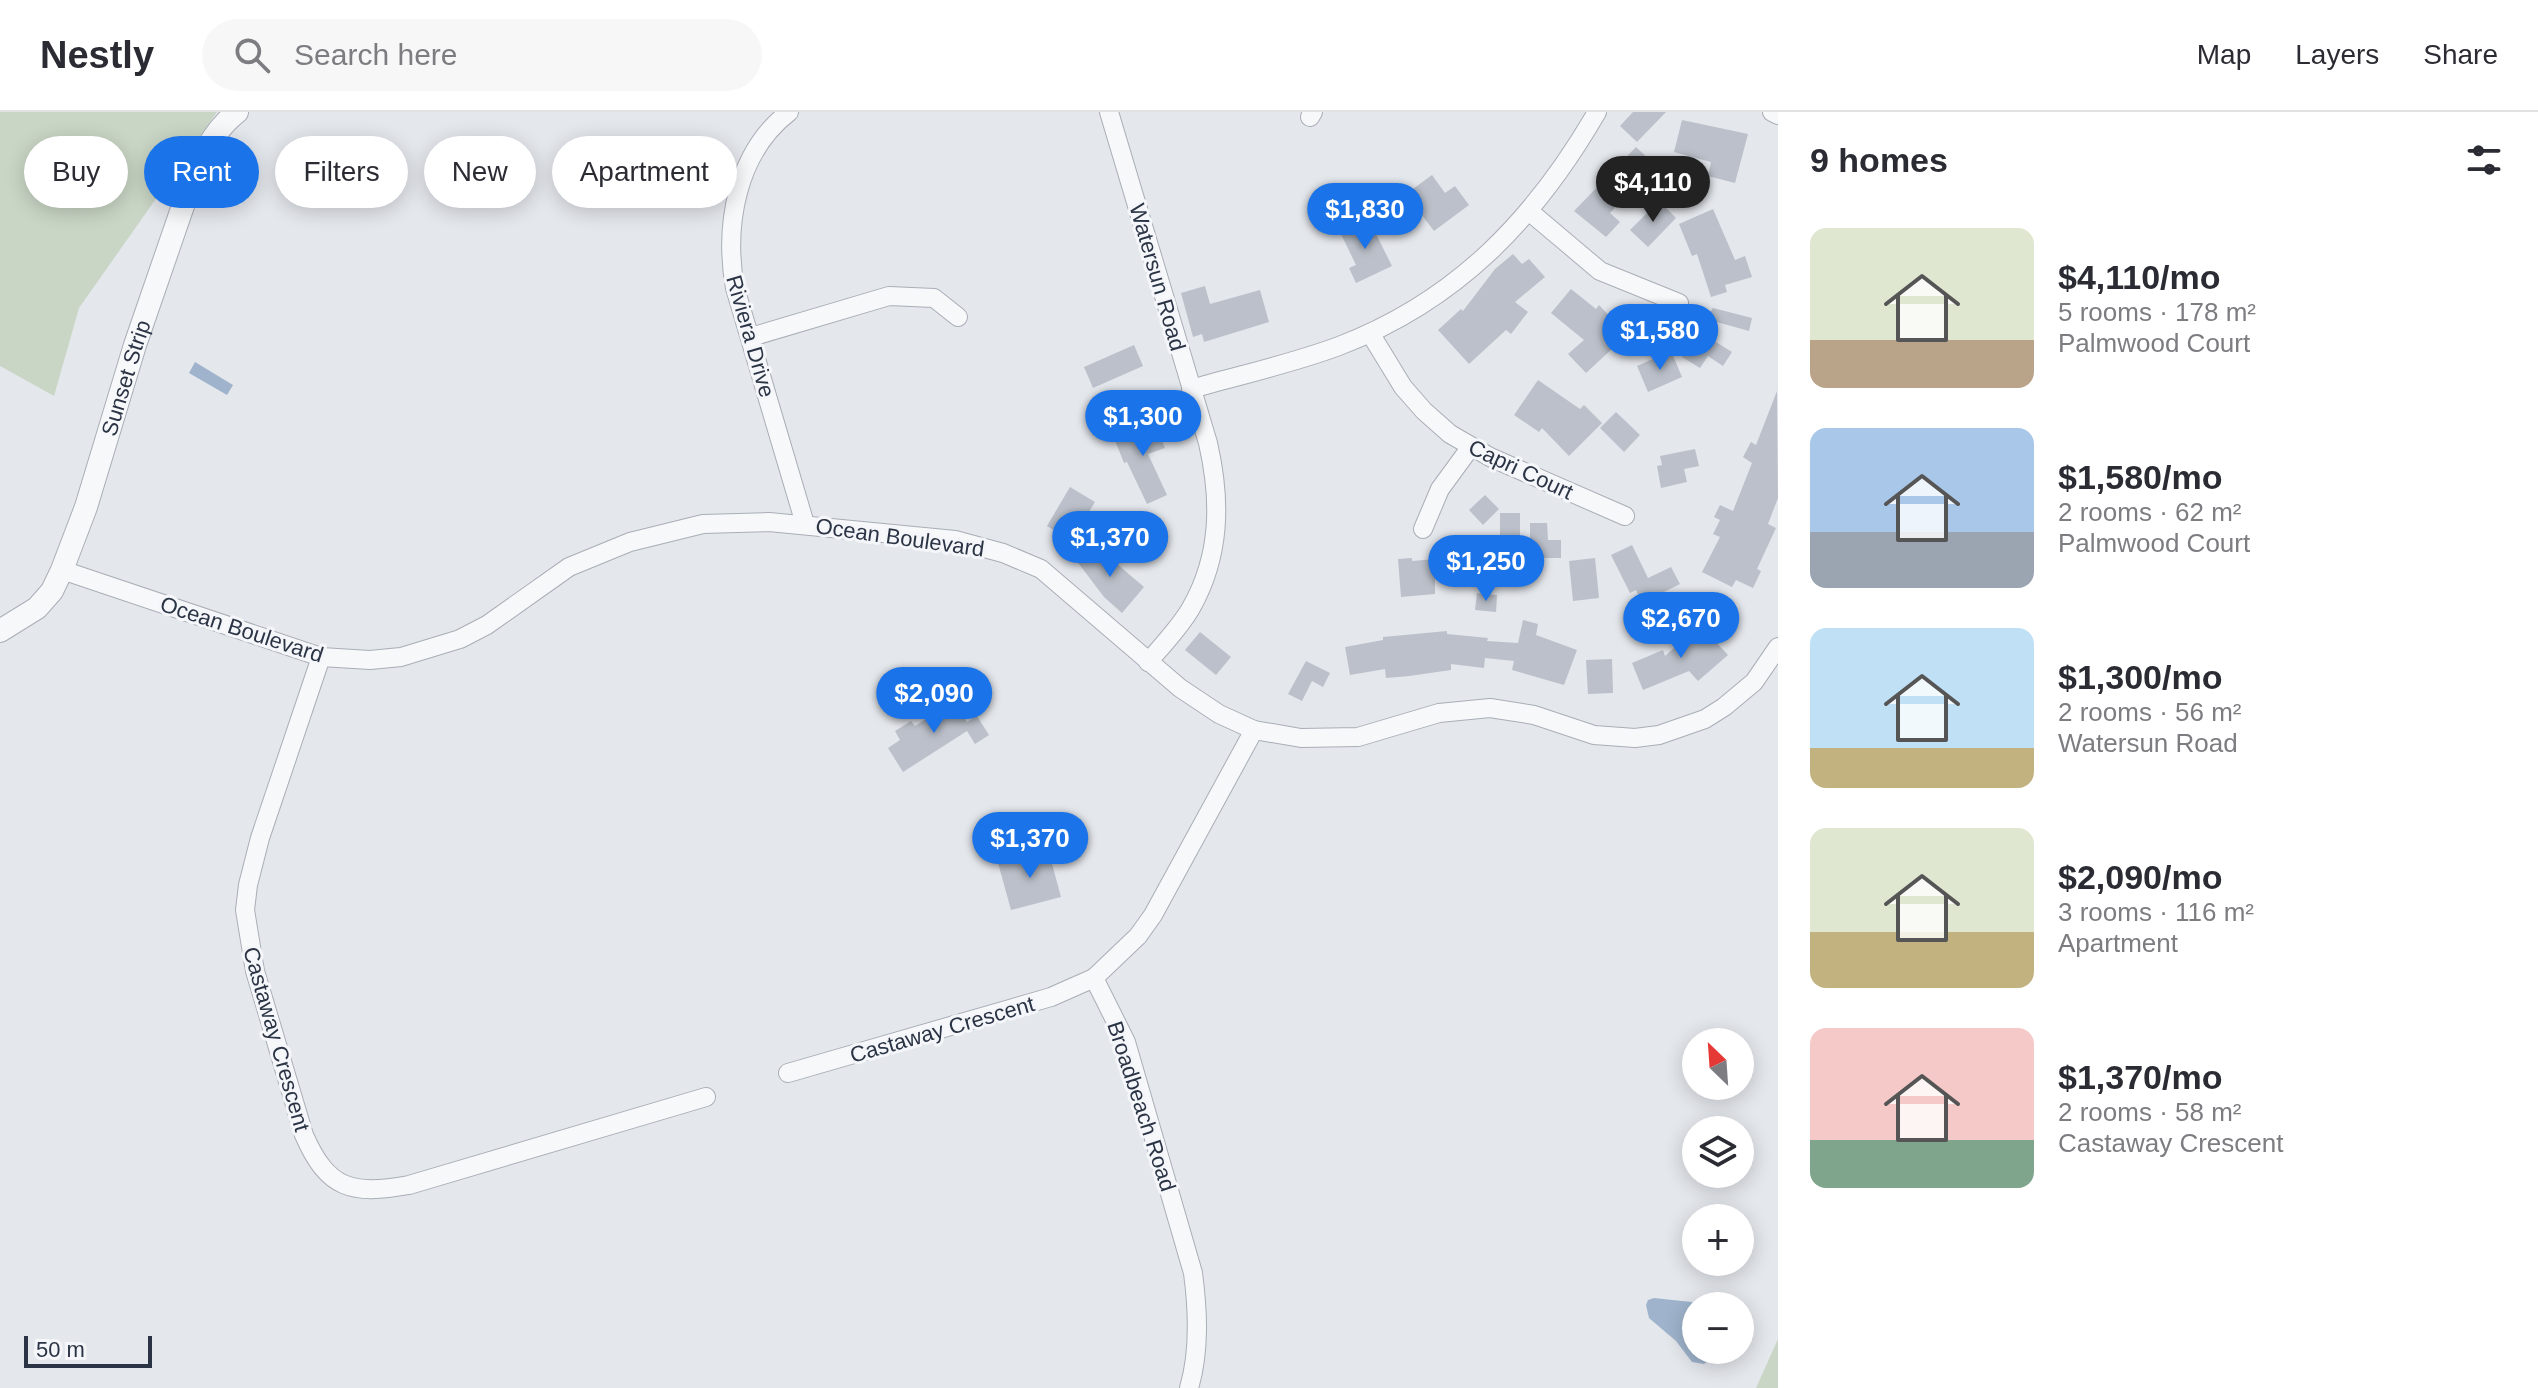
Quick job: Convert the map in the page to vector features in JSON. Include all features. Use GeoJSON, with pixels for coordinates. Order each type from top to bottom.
{"type":"FeatureCollection","features":[{"type":"Feature","properties":{"kind":"street","name":"Sunset Strip"},"geometry":{"type":"LineString","coordinates":[[0,631],[37,608],[52,591],[62,570],[86,507],[135,345],[195,171],[224,122],[237,112]]}},
{"type":"Feature","properties":{"kind":"street","name":"Riviera Drive"},"geometry":{"type":"LineString","coordinates":[[789,112],[758,147],[744,176],[734,208],[730,249],[731,267],[805,524]]}},
{"type":"Feature","properties":{"kind":"street","name":"Watersun Road"},"geometry":{"type":"LineString","coordinates":[[1109,112],[1215,473],[1218,519],[1209,569],[1190,610],[1148,662]]}},
{"type":"Feature","properties":{"kind":"street"},"geometry":{"type":"LineString","coordinates":[[1191,389],[1309,356],[1370,333],[1427,301],[1484,257],[1530,212],[1556,179],[1597,112]]}},
{"type":"Feature","properties":{"kind":"street"},"geometry":{"type":"LineString","coordinates":[[1772,112],[1778,115]]}},
{"type":"Feature","properties":{"kind":"street"},"geometry":{"type":"LineString","coordinates":[[1530,212],[1600,271],[1679,303]]}},
{"type":"Feature","properties":{"kind":"street"},"geometry":{"type":"LineString","coordinates":[[751,337],[889,296],[934,298],[958,317]]}},
{"type":"Feature","properties":{"kind":"street","name":"Capri Court"},"geometry":{"type":"LineString","coordinates":[[1370,333],[1392,372],[1413,399],[1437,423],[1470,448],[1625,516]]}},
{"type":"Feature","properties":{"kind":"street"},"geometry":{"type":"LineString","coordinates":[[1423,529],[1440,489],[1470,448]]}},
{"type":"Feature","properties":{"kind":"street","name":"Ocean Boulevard"},"geometry":{"type":"LineString","coordinates":[[62,570],[321,657],[357,660],[401,657],[460,639],[487,625],[569,567],[630,542],[703,524],[737,521],[805,524],[955,540],[1025,561],[1054,580],[1198,701],[1254,730],[1301,738],[1358,737],[1439,713],[1490,708],[1534,715],[1594,735],[1635,738],[1659,735],[1694,724],[1724,707],[1754,682],[1778,647]]}},
{"type":"Feature","properties":{"kind":"street","name":"Castaway Crescent"},"geometry":{"type":"LineString","coordinates":[[321,657],[260,838],[245,910],[255,971],[304,1135],[314,1158],[329,1176],[350,1188],[375,1191],[409,1185],[706,1097]]}},
{"type":"Feature","properties":{"kind":"street"},"geometry":{"type":"LineString","coordinates":[[1094,978],[1138,936],[1153,915],[1254,730]]}},
{"type":"Feature","properties":{"kind":"street","name":"Castaway Crescent"},"geometry":{"type":"LineString","coordinates":[[788,1073],[1051,997],[1094,978]]}},
{"type":"Feature","properties":{"kind":"street","name":"Broadbeach Road"},"geometry":{"type":"LineString","coordinates":[[1094,978],[1126,1042],[1193,1273],[1198,1305],[1193,1374],[1189,1388]]}},
{"type":"Feature","properties":{"kind":"green space"},"geometry":{"type":"Polygon","coordinates":[[[0,112],[217,112],[200,136],[144,136],[144,208],[149,208],[79,308],[54,396],[0,366],[0,112]]]}},
{"type":"Feature","properties":{"kind":"green space"},"geometry":{"type":"Polygon","coordinates":[[[1778,1339],[1778,1388],[1756,1388],[1778,1339]]]}},
{"type":"Feature","properties":{"kind":"water"},"geometry":{"type":"Polygon","coordinates":[[[195,362],[233,385],[227,395],[189,373],[195,362]]]}},
{"type":"Feature","properties":{"kind":"water"},"geometry":{"type":"Polygon","coordinates":[[[1648,1300],[1682,1301],[1682,1349],[1649,1318],[1648,1300]]]}},
{"type":"Feature","properties":{"kind":"building"},"geometry":{"type":"Polygon","coordinates":[[[1633,112],[1666,112],[1637,142],[1620,126],[1633,112]]]}},
{"type":"Feature","properties":{"kind":"building"},"geometry":{"type":"Polygon","coordinates":[[[1682,120],[1748,134],[1735,183],[1708,176],[1711,162],[1674,152],[1682,120]]]}},
{"type":"Feature","properties":{"kind":"building"},"geometry":{"type":"Polygon","coordinates":[[[1636,147],[1654,164],[1610,213],[1620,222],[1606,237],[1574,211],[1636,147]]]}},
{"type":"Feature","properties":{"kind":"building"},"geometry":{"type":"Polygon","coordinates":[[[1432,175],[1445,193],[1455,186],[1469,205],[1434,231],[1406,194],[1432,175]]]}},
{"type":"Feature","properties":{"kind":"building"},"geometry":{"type":"Polygon","coordinates":[[[1659,201],[1676,218],[1648,247],[1630,230],[1659,201]]]}},
{"type":"Feature","properties":{"kind":"building"},"geometry":{"type":"Polygon","coordinates":[[[1713,209],[1735,260],[1745,256],[1752,277],[1725,285],[1727,292],[1711,297],[1697,254],[1692,256],[1679,224],[1713,209]]]}},
{"type":"Feature","properties":{"kind":"building"},"geometry":{"type":"Polygon","coordinates":[[[1368,218],[1392,266],[1356,283],[1349,268],[1356,265],[1340,232],[1368,218]]]}},
{"type":"Feature","properties":{"kind":"building"},"geometry":{"type":"Polygon","coordinates":[[[1513,254],[1522,264],[1529,259],[1545,277],[1515,302],[1528,312],[1511,334],[1506,330],[1469,364],[1438,330],[1461,309],[1463,311],[1495,269],[1513,254]]]}},
{"type":"Feature","properties":{"kind":"building"},"geometry":{"type":"Polygon","coordinates":[[[1205,286],[1210,304],[1260,290],[1269,322],[1204,342],[1202,334],[1193,337],[1181,293],[1205,286]]]}},
{"type":"Feature","properties":{"kind":"building"},"geometry":{"type":"Polygon","coordinates":[[[1571,289],[1596,309],[1599,305],[1627,335],[1586,373],[1568,354],[1584,340],[1551,313],[1571,289]]]}},
{"type":"Feature","properties":{"kind":"building"},"geometry":{"type":"Polygon","coordinates":[[[1713,308],[1752,318],[1749,331],[1706,319],[1713,308]]]}},
{"type":"Feature","properties":{"kind":"building"},"geometry":{"type":"Polygon","coordinates":[[[1698,331],[1732,352],[1723,366],[1708,356],[1700,368],[1682,357],[1698,331]]]}},
{"type":"Feature","properties":{"kind":"building"},"geometry":{"type":"Polygon","coordinates":[[[1134,345],[1143,366],[1093,388],[1084,367],[1134,345]]]}},
{"type":"Feature","properties":{"kind":"building"},"geometry":{"type":"Polygon","coordinates":[[[1671,351],[1682,377],[1648,392],[1637,366],[1671,351]]]}},
{"type":"Feature","properties":{"kind":"building"},"geometry":{"type":"Polygon","coordinates":[[[1538,380],[1580,409],[1584,405],[1602,423],[1569,456],[1542,428],[1539,432],[1514,415],[1538,380]]]}},
{"type":"Feature","properties":{"kind":"building"},"geometry":{"type":"Polygon","coordinates":[[[1777,391],[1778,498],[1768,524],[1776,528],[1757,569],[1761,571],[1753,588],[1736,580],[1732,587],[1702,572],[1720,537],[1713,534],[1720,520],[1714,517],[1720,505],[1733,511],[1752,463],[1743,457],[1751,442],[1756,445],[1777,391]]]}},
{"type":"Feature","properties":{"kind":"building"},"geometry":{"type":"Polygon","coordinates":[[[1616,412],[1640,435],[1624,452],[1600,428],[1616,412]]]}},
{"type":"Feature","properties":{"kind":"building"},"geometry":{"type":"Polygon","coordinates":[[[1152,417],[1165,448],[1148,454],[1167,495],[1147,504],[1114,438],[1139,427],[1137,423],[1152,417]]]}},
{"type":"Feature","properties":{"kind":"building"},"geometry":{"type":"Polygon","coordinates":[[[1695,449],[1699,466],[1684,469],[1687,482],[1661,488],[1657,466],[1662,465],[1660,456],[1695,449]]]}},
{"type":"Feature","properties":{"kind":"building"},"geometry":{"type":"Polygon","coordinates":[[[1070,487],[1095,502],[1071,541],[1047,526],[1070,487]]]}},
{"type":"Feature","properties":{"kind":"building"},"geometry":{"type":"Polygon","coordinates":[[[1485,495],[1499,509],[1483,525],[1469,510],[1485,495]]]}},
{"type":"Feature","properties":{"kind":"building"},"geometry":{"type":"Polygon","coordinates":[[[1500,513],[1520,513],[1520,536],[1500,536],[1500,513]]]}},
{"type":"Feature","properties":{"kind":"building"},"geometry":{"type":"Polygon","coordinates":[[[1530,523],[1547,523],[1548,540],[1561,540],[1561,558],[1530,558],[1530,523]]]}},
{"type":"Feature","properties":{"kind":"building"},"geometry":{"type":"Polygon","coordinates":[[[1129,526],[1154,535],[1146,558],[1121,550],[1129,526]]]}},
{"type":"Feature","properties":{"kind":"building"},"geometry":{"type":"Polygon","coordinates":[[[1632,545],[1648,578],[1671,567],[1680,584],[1642,603],[1636,590],[1630,593],[1611,555],[1632,545]]]}},
{"type":"Feature","properties":{"kind":"building"},"geometry":{"type":"Polygon","coordinates":[[[1093,546],[1100,555],[1103,552],[1144,587],[1122,613],[1104,597],[1076,560],[1093,546]]]}},
{"type":"Feature","properties":{"kind":"building"},"geometry":{"type":"Polygon","coordinates":[[[1412,558],[1412,561],[1435,559],[1435,594],[1401,597],[1398,559],[1412,558]]]}},
{"type":"Feature","properties":{"kind":"building"},"geometry":{"type":"Polygon","coordinates":[[[1595,558],[1599,598],[1573,601],[1569,561],[1595,558]]]}},
{"type":"Feature","properties":{"kind":"building"},"geometry":{"type":"Polygon","coordinates":[[[1477,593],[1497,595],[1496,612],[1475,610],[1477,593]]]}},
{"type":"Feature","properties":{"kind":"building"},"geometry":{"type":"Polygon","coordinates":[[[1523,620],[1538,624],[1536,635],[1577,650],[1564,685],[1512,670],[1514,661],[1485,658],[1484,668],[1451,664],[1451,670],[1409,676],[1386,678],[1385,669],[1350,675],[1345,647],[1383,640],[1383,637],[1447,631],[1447,634],[1488,638],[1487,641],[1518,643],[1523,620]]]}},
{"type":"Feature","properties":{"kind":"building"},"geometry":{"type":"Polygon","coordinates":[[[1700,625],[1728,655],[1698,681],[1689,671],[1643,690],[1632,663],[1663,650],[1665,656],[1700,625]]]}},
{"type":"Feature","properties":{"kind":"building"},"geometry":{"type":"Polygon","coordinates":[[[1200,632],[1231,657],[1216,675],[1185,650],[1200,632]]]}},
{"type":"Feature","properties":{"kind":"building"},"geometry":{"type":"Polygon","coordinates":[[[1612,659],[1613,693],[1588,694],[1586,660],[1612,659]]]}},
{"type":"Feature","properties":{"kind":"building"},"geometry":{"type":"Polygon","coordinates":[[[1306,661],[1330,673],[1323,687],[1312,681],[1302,701],[1288,694],[1306,661]]]}},
{"type":"Feature","properties":{"kind":"building"},"geometry":{"type":"Polygon","coordinates":[[[954,701],[967,722],[977,716],[989,735],[975,744],[967,731],[903,772],[888,748],[900,740],[895,731],[911,721],[915,726],[954,701]]]}},
{"type":"Feature","properties":{"kind":"building"},"geometry":{"type":"Polygon","coordinates":[[[1048,849],[1061,897],[1011,910],[998,863],[1048,849]]]}}]}
